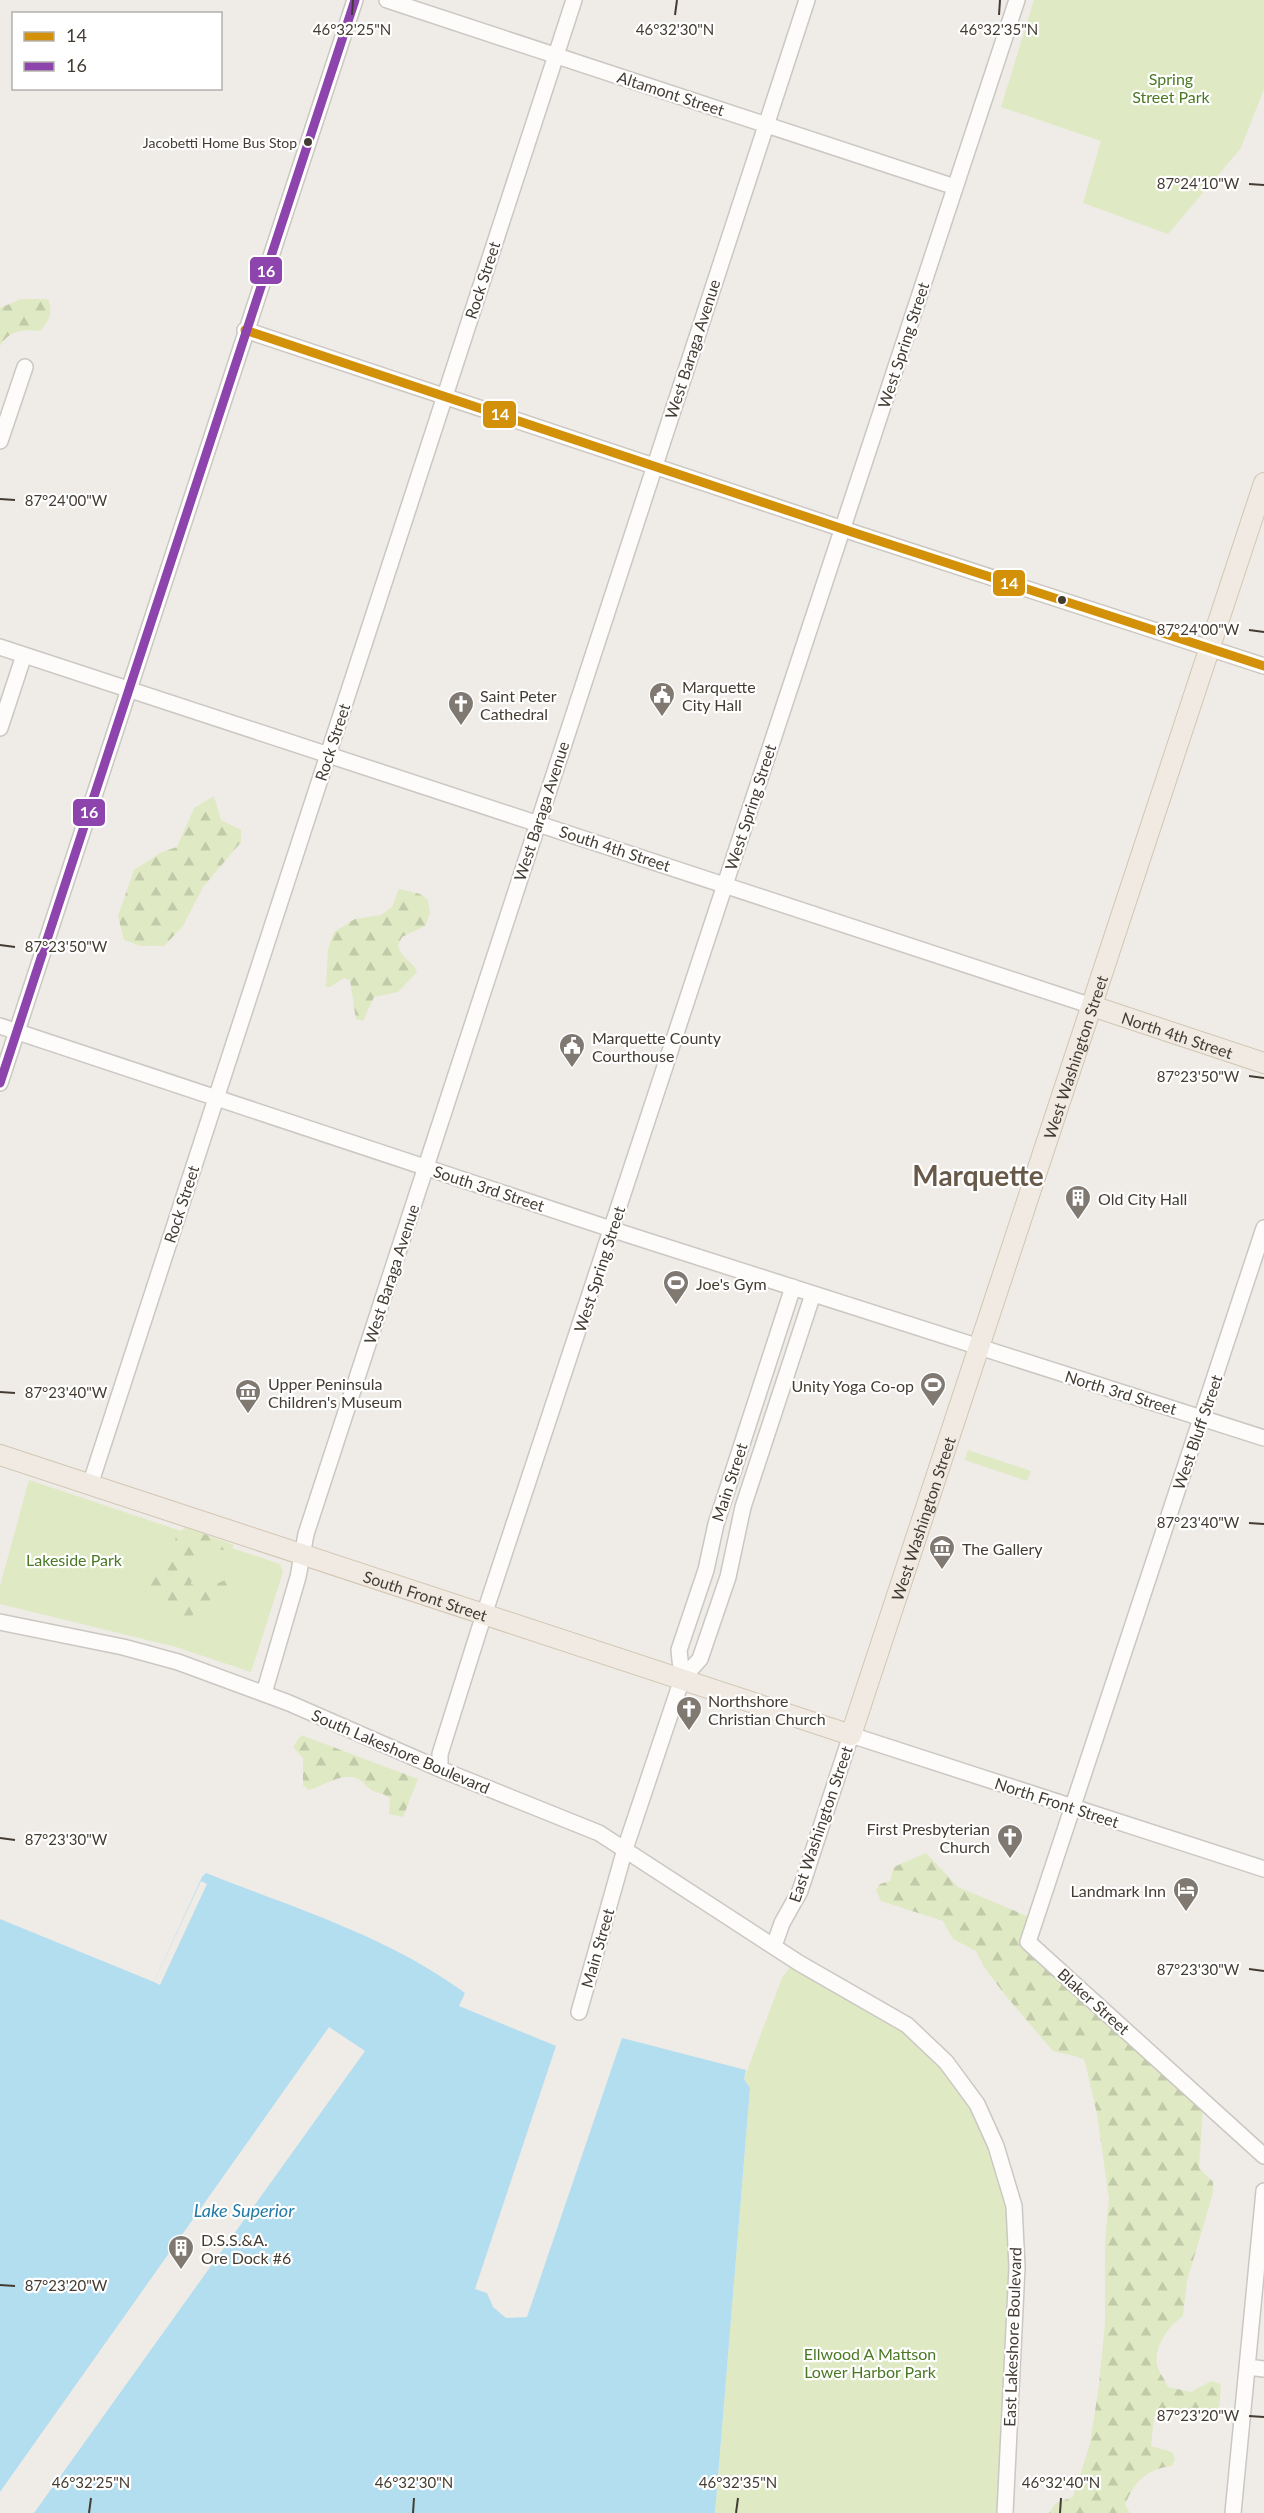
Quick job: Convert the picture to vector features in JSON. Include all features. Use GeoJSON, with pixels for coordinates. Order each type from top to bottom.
{"type":"FeatureCollection","features":[{"type":"Feature","properties":{"kind":"main road","name":"West Washington Street"},"geometry":{"type":"LineString","coordinates":[[851,1735],[1264,483]]}},
{"type":"Feature","properties":{"kind":"main road","name":"North 4th Street"},"geometry":{"type":"LineString","coordinates":[[1092,1006],[1264,1063]]}},
{"type":"Feature","properties":{"kind":"main road","name":"South Front Street"},"geometry":{"type":"LineString","coordinates":[[0,1455],[851,1735]]}},
{"type":"Feature","properties":{"kind":"street"},"geometry":{"type":"LineString","coordinates":[[0,1083],[355,0]]}},
{"type":"Feature","properties":{"kind":"street","name":"Altamont Street"},"geometry":{"type":"LineString","coordinates":[[387,0],[955,187]]}},
{"type":"Feature","properties":{"kind":"street","name":"Rock Street"},"geometry":{"type":"LineString","coordinates":[[90,1485],[574,0]]}},
{"type":"Feature","properties":{"kind":"street","name":"West Baraga Avenue"},"geometry":{"type":"LineString","coordinates":[[264,1693],[306,1534],[807,0]]}},
{"type":"Feature","properties":{"kind":"street","name":"West Spring Street"},"geometry":{"type":"LineString","coordinates":[[440,1769],[440,1754],[485,1614],[1017,0]]}},
{"type":"Feature","properties":{"kind":"street"},"geometry":{"type":"LineString","coordinates":[[245,330],[1264,666]]}},
{"type":"Feature","properties":{"kind":"street"},"geometry":{"type":"LineString","coordinates":[[0,441],[26,368]]}},
{"type":"Feature","properties":{"kind":"street","name":"South 4th Street"},"geometry":{"type":"LineString","coordinates":[[0,647],[1092,1006]]}},
{"type":"Feature","properties":{"kind":"street"},"geometry":{"type":"LineString","coordinates":[[0,728],[24,654]]}},
{"type":"Feature","properties":{"kind":"street","name":"South 3rd Street"},"geometry":{"type":"LineString","coordinates":[[0,1026],[612,1229],[978,1347]]}},
{"type":"Feature","properties":{"kind":"street","name":"West Bluff Street"},"geometry":{"type":"LineString","coordinates":[[1071,1807],[1203,1417],[1264,1228]]}},
{"type":"Feature","properties":{"kind":"street","name":"Main Street"},"geometry":{"type":"LineString","coordinates":[[682,1679],[679,1650],[706,1570],[716,1524],[793,1287]]}},
{"type":"Feature","properties":{"kind":"street","name":"Main Street"},"geometry":{"type":"LineString","coordinates":[[579,2012],[625,1849],[682,1679],[700,1659],[728,1577],[743,1507],[813,1294]]}},
{"type":"Feature","properties":{"kind":"street","name":"North 3rd Street"},"geometry":{"type":"LineString","coordinates":[[978,1347],[1264,1438]]}},
{"type":"Feature","properties":{"kind":"street","name":"South Lakeshore Boulevard"},"geometry":{"type":"LineString","coordinates":[[0,1622],[123,1647],[178,1662],[264,1693],[440,1769],[599,1833],[774,1946]]}},
{"type":"Feature","properties":{"kind":"street","name":"North Front Street"},"geometry":{"type":"LineString","coordinates":[[851,1735],[1264,1869]]}},
{"type":"Feature","properties":{"kind":"street","name":"East Washington Street"},"geometry":{"type":"LineString","coordinates":[[774,1946],[782,1923],[800,1891],[851,1735]]}},
{"type":"Feature","properties":{"kind":"street","name":"Blaker Street"},"geometry":{"type":"LineString","coordinates":[[1071,1807],[1028,1942],[1264,2156]]}},
{"type":"Feature","properties":{"kind":"street","name":"East Lakeshore Boulevard"},"geometry":{"type":"LineString","coordinates":[[774,1946],[907,2025],[946,2062],[977,2104],[996,2146],[1014,2206],[1017,2267],[1005,2513]]}},
{"type":"Feature","properties":{"kind":"street"},"geometry":{"type":"LineString","coordinates":[[1233,2513],[1264,2191]]}},
{"type":"Feature","properties":{"kind":"street"},"geometry":{"type":"LineString","coordinates":[[1248,2367],[1264,2369]]}},
{"type":"Feature","properties":{"kind":"green space","name":"Spring Street Park"},"geometry":{"type":"Polygon","coordinates":[[[1034,0],[1264,0],[1264,89],[1241,148],[1168,234],[1083,203],[1101,141],[1001,107],[1034,0]]]}},
{"type":"Feature","properties":{"kind":"green space"},"geometry":{"type":"Polygon","coordinates":[[[21,299],[48,299],[50,312],[48,320],[40,331],[17,332],[8,337],[0,346],[0,308],[21,299]]]}},
{"type":"Feature","properties":{"kind":"green space"},"geometry":{"type":"Polygon","coordinates":[[[214,796],[221,820],[241,830],[241,842],[203,887],[183,926],[164,946],[141,946],[124,940],[118,916],[134,870],[162,852],[177,847],[194,808],[214,796]]]}},
{"type":"Feature","properties":{"kind":"green space"},"geometry":{"type":"Polygon","coordinates":[[[399,889],[420,894],[428,900],[430,913],[425,926],[402,937],[398,945],[402,954],[417,972],[398,992],[374,997],[363,1021],[356,1019],[350,980],[344,978],[326,987],[328,949],[334,932],[355,919],[381,915],[392,907],[399,889]]]}},
{"type":"Feature","properties":{"kind":"green space"},"geometry":{"type":"Polygon","coordinates":[[[968,1450],[1031,1471],[1027,1481],[965,1460],[968,1450]]]}},
{"type":"Feature","properties":{"kind":"green space","name":"Lakeside Park"},"geometry":{"type":"Polygon","coordinates":[[[29,1480],[280,1564],[283,1572],[251,1672],[176,1647],[0,1604],[0,1586],[29,1480]]]}},
{"type":"Feature","properties":{"kind":"green space"},"geometry":{"type":"Polygon","coordinates":[[[185,1527],[234,1545],[230,1551],[211,1548],[196,1553],[191,1584],[203,1589],[233,1577],[239,1582],[238,1588],[195,1607],[192,1617],[182,1618],[160,1608],[143,1578],[153,1559],[162,1563],[172,1560],[176,1536],[185,1527]]]}},
{"type":"Feature","properties":{"kind":"green space"},"geometry":{"type":"Polygon","coordinates":[[[301,1735],[418,1779],[403,1817],[389,1814],[390,1799],[388,1797],[373,1791],[360,1780],[352,1777],[339,1778],[308,1790],[303,1785],[303,1758],[293,1747],[301,1735]]]}},
{"type":"Feature","properties":{"kind":"green space"},"geometry":{"type":"Polygon","coordinates":[[[926,1853],[958,1887],[1029,1917],[1029,1924],[1022,1936],[1024,1946],[1203,2107],[1199,2168],[1213,2182],[1213,2193],[1187,2281],[1183,2316],[1160,2343],[1157,2365],[1168,2387],[1191,2392],[1211,2381],[1221,2384],[1219,2412],[1207,2418],[1165,2409],[1154,2417],[1151,2446],[1172,2452],[1175,2459],[1172,2466],[1155,2470],[1137,2483],[1125,2505],[1130,2513],[1049,2513],[1056,2503],[1073,2497],[1090,2444],[1105,2324],[1105,2241],[1109,2199],[1097,2114],[1085,2062],[1082,2058],[1053,2051],[1006,1996],[984,1967],[976,1951],[953,1939],[943,1921],[881,1901],[876,1890],[880,1884],[890,1881],[894,1867],[926,1853]]]}},
{"type":"Feature","properties":{"kind":"green space","name":"Ellwood A Mattson Lower Harbor Park"},"geometry":{"type":"Polygon","coordinates":[[[795,1960],[907,2025],[977,2104],[1014,2206],[1005,2513],[715,2513],[750,2088],[744,2079],[782,1978],[795,1960]]]}},
{"type":"Feature","properties":{"kind":"water","name":"Lake Superior"},"geometry":{"type":"Polygon","coordinates":[[[206,1873],[372,1939],[435,1973],[465,1993],[459,2006],[556,2046],[475,2289],[487,2293],[493,2307],[506,2318],[527,2317],[622,2038],[746,2070],[744,2079],[750,2088],[715,2513],[0,2513],[0,1919],[154,1982],[202,1877],[206,1873]]]}},
{"type":"Feature","properties":{"kind":"pier"},"geometry":{"type":"Polygon","coordinates":[[[201,1881],[207,1884],[160,1985],[154,1982],[201,1881]]]}},
{"type":"Feature","properties":{"kind":"pier","name":"D.S.S.&A. Ore Dock #6"},"geometry":{"type":"Polygon","coordinates":[[[329,2027],[365,2051],[34,2513],[0,2513],[0,2492],[329,2027]]]}},
{"type":"Feature","properties":{"kind":"transit line","name":"16"},"geometry":{"type":"LineString","coordinates":[[0,1083],[355,0]]}},
{"type":"Feature","properties":{"kind":"transit line","name":"14"},"geometry":{"type":"LineString","coordinates":[[245,330],[1264,666]]}},
{"type":"Feature","properties":{"kind":"place","name":"Jacobetti Home Bus Stop"},"geometry":{"type":"Point","coordinates":[308,142]}},
{"type":"Feature","properties":{"kind":"place","name":"Marquette City Hall"},"geometry":{"type":"Point","coordinates":[662,718]}},
{"type":"Feature","properties":{"kind":"place","name":"Saint Peter Cathedral"},"geometry":{"type":"Point","coordinates":[461,727]}},
{"type":"Feature","properties":{"kind":"place","name":"Marquette County Courthouse"},"geometry":{"type":"Point","coordinates":[572,1069]}},
{"type":"Feature","properties":{"kind":"place","name":"Old City Hall"},"geometry":{"type":"Point","coordinates":[1078,1221]}},
{"type":"Feature","properties":{"kind":"place","name":"Joe's Gym"},"geometry":{"type":"Point","coordinates":[676,1306]}},
{"type":"Feature","properties":{"kind":"place","name":"Unity Yoga Co-op"},"geometry":{"type":"Point","coordinates":[933,1408]}},
{"type":"Feature","properties":{"kind":"place","name":"Upper Peninsula Children's Museum"},"geometry":{"type":"Point","coordinates":[248,1415]}},
{"type":"Feature","properties":{"kind":"place","name":"The Gallery"},"geometry":{"type":"Point","coordinates":[942,1571]}},
{"type":"Feature","properties":{"kind":"place","name":"Northshore Christian Church"},"geometry":{"type":"Point","coordinates":[689,1732]}},
{"type":"Feature","properties":{"kind":"place","name":"First Presbyterian Church"},"geometry":{"type":"Point","coordinates":[1010,1860]}},
{"type":"Feature","properties":{"kind":"place","name":"Landmark Inn"},"geometry":{"type":"Point","coordinates":[1186,1913]}},
{"type":"Feature","properties":{"kind":"place","name":"D.S.S.&A. Ore Dock #6"},"geometry":{"type":"Point","coordinates":[181,2271]}},
{"type":"Feature","properties":{"kind":"district","name":"Marquette"},"geometry":{"type":"Point","coordinates":[978,1175]}}]}
